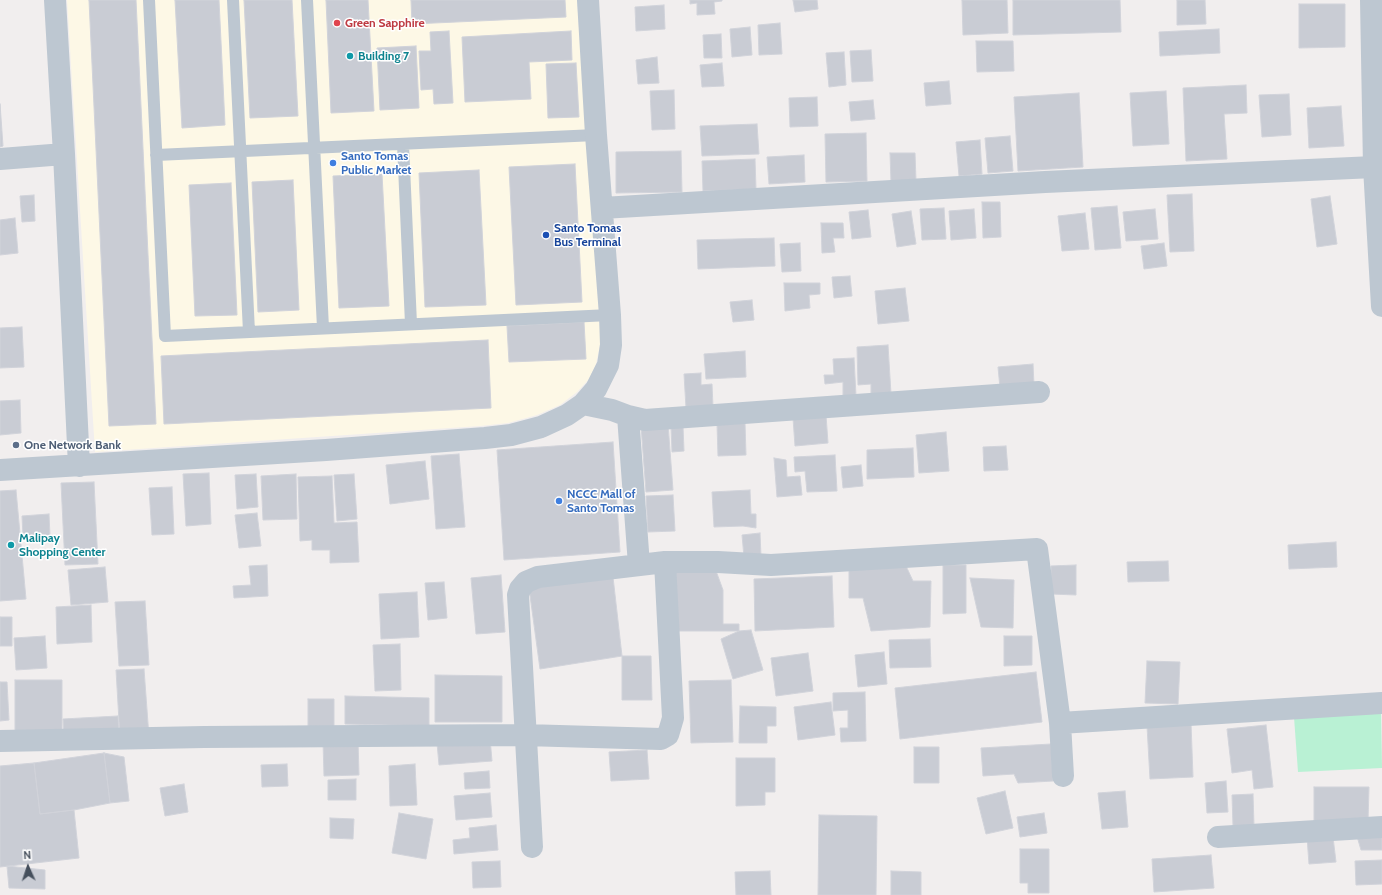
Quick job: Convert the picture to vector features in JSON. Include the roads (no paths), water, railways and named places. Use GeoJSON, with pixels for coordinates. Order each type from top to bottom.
{"type":"FeatureCollection","features":[{"type":"Feature","properties":{"kind":"street"},"geometry":{"type":"LineString","coordinates":[[55,0],[79,466]]}},
{"type":"Feature","properties":{"kind":"street"},"geometry":{"type":"LineString","coordinates":[[0,470],[334,450],[486,438],[511,434],[540,426],[567,415],[583,404],[596,389],[608,365],[611,345],[588,0]]}},
{"type":"Feature","properties":{"kind":"street"},"geometry":{"type":"LineString","coordinates":[[1371,0],[1374,167],[1382,306]]}},
{"type":"Feature","properties":{"kind":"street"},"geometry":{"type":"LineString","coordinates":[[0,159],[64,154]]}},
{"type":"Feature","properties":{"kind":"street"},"geometry":{"type":"LineString","coordinates":[[602,208],[1044,182],[1374,167]]}},
{"type":"Feature","properties":{"kind":"street"},"geometry":{"type":"LineString","coordinates":[[583,404],[612,410],[645,420],[1039,392]]}},
{"type":"Feature","properties":{"kind":"street"},"geometry":{"type":"LineString","coordinates":[[628,416],[639,565]]}},
{"type":"Feature","properties":{"kind":"street"},"geometry":{"type":"LineString","coordinates":[[532,847],[518,595],[520,588],[526,582],[538,577],[665,562],[718,562],[771,565],[1038,549],[1060,723],[1063,776]]}},
{"type":"Feature","properties":{"kind":"street"},"geometry":{"type":"LineString","coordinates":[[0,741],[525,734],[661,739],[668,735],[673,718],[665,562]]}},
{"type":"Feature","properties":{"kind":"street"},"geometry":{"type":"LineString","coordinates":[[1060,723],[1382,703]]}},
{"type":"Feature","properties":{"kind":"street"},"geometry":{"type":"LineString","coordinates":[[1218,836],[1382,827]]}},
{"type":"Feature","properties":{"kind":"lane"},"geometry":{"type":"LineString","coordinates":[[149,0],[165,336],[610,315]]}},
{"type":"Feature","properties":{"kind":"lane"},"geometry":{"type":"LineString","coordinates":[[233,0],[249,332]]}},
{"type":"Feature","properties":{"kind":"lane"},"geometry":{"type":"LineString","coordinates":[[307,0],[323,328]]}},
{"type":"Feature","properties":{"kind":"lane"},"geometry":{"type":"LineString","coordinates":[[156,155],[596,134]]}},
{"type":"Feature","properties":{"kind":"lane"},"geometry":{"type":"LineString","coordinates":[[403,144],[411,324]]}},
{"type":"Feature","properties":{"kind":"place","name":"Green Sapphire"},"geometry":{"type":"Point","coordinates":[337,23]}},
{"type":"Feature","properties":{"kind":"place","name":"Building 7"},"geometry":{"type":"Point","coordinates":[350,56]}},
{"type":"Feature","properties":{"kind":"place","name":"Santo Tomas Public Market"},"geometry":{"type":"Point","coordinates":[333,163]}},
{"type":"Feature","properties":{"kind":"place","name":"Santo Tomas Bus Terminal"},"geometry":{"type":"Point","coordinates":[546,235]}},
{"type":"Feature","properties":{"kind":"place","name":"One Network Bank"},"geometry":{"type":"Point","coordinates":[16,445]}},
{"type":"Feature","properties":{"kind":"place","name":"NCCC Mall of Santo Tomas"},"geometry":{"type":"Point","coordinates":[559,501]}},
{"type":"Feature","properties":{"kind":"place","name":"Malipay Shopping Center"},"geometry":{"type":"Point","coordinates":[11,545]}}]}
